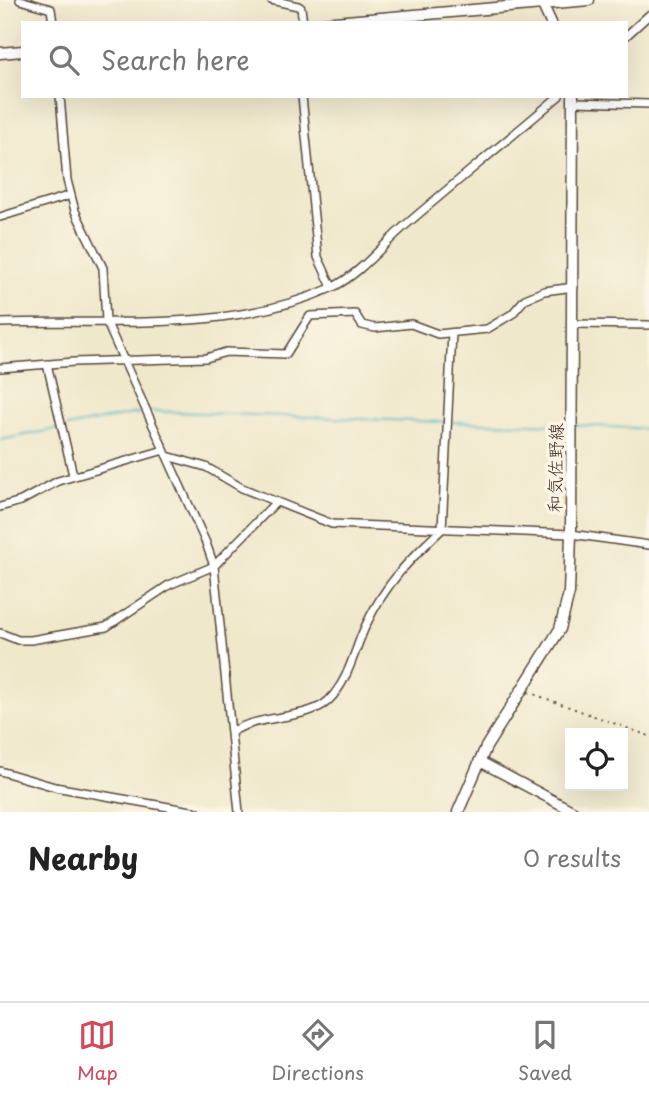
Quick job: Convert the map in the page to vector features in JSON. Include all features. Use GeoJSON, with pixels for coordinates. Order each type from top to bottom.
{"type":"FeatureCollection","features":[{"type":"Feature","properties":{"kind":"main road"},"geometry":{"type":"LineString","coordinates":[[344,21],[541,2],[589,0]]}},
{"type":"Feature","properties":{"kind":"main road"},"geometry":{"type":"LineString","coordinates":[[541,2],[550,21]]}},
{"type":"Feature","properties":{"kind":"main road"},"geometry":{"type":"LineString","coordinates":[[0,53],[21,51]]}},
{"type":"Feature","properties":{"kind":"main road","name":"和気佐野線"},"geometry":{"type":"LineString","coordinates":[[458,812],[479,761],[551,646],[563,620],[569,593],[574,99]]}},
{"type":"Feature","properties":{"kind":"street"},"geometry":{"type":"LineString","coordinates":[[20,0],[50,4]]}},
{"type":"Feature","properties":{"kind":"street"},"geometry":{"type":"LineString","coordinates":[[271,0],[301,8],[303,21]]}},
{"type":"Feature","properties":{"kind":"street"},"geometry":{"type":"LineString","coordinates":[[628,34],[649,15]]}},
{"type":"Feature","properties":{"kind":"street"},"geometry":{"type":"LineString","coordinates":[[60,98],[71,195],[80,223],[103,268],[106,321],[214,566],[239,812]]}},
{"type":"Feature","properties":{"kind":"street"},"geometry":{"type":"LineString","coordinates":[[302,98],[318,257],[332,287]]}},
{"type":"Feature","properties":{"kind":"street"},"geometry":{"type":"LineString","coordinates":[[0,324],[214,318],[258,311],[332,287],[353,275],[418,214],[557,98]]}},
{"type":"Feature","properties":{"kind":"street"},"geometry":{"type":"LineString","coordinates":[[574,99],[649,104]]}},
{"type":"Feature","properties":{"kind":"street"},"geometry":{"type":"LineString","coordinates":[[0,217],[71,195]]}},
{"type":"Feature","properties":{"kind":"street"},"geometry":{"type":"LineString","coordinates":[[0,368],[205,358],[226,352],[279,356],[290,351],[310,316],[355,314],[362,325],[369,328],[411,324],[433,333],[487,330],[512,314],[525,299],[544,291],[574,287]]}},
{"type":"Feature","properties":{"kind":"street"},"geometry":{"type":"LineString","coordinates":[[573,324],[649,325]]}},
{"type":"Feature","properties":{"kind":"street"},"geometry":{"type":"LineString","coordinates":[[232,732],[256,720],[314,709],[326,703],[348,672],[366,625],[399,570],[442,529],[452,333]]}},
{"type":"Feature","properties":{"kind":"street"},"geometry":{"type":"LineString","coordinates":[[47,364],[73,475]]}},
{"type":"Feature","properties":{"kind":"street"},"geometry":{"type":"LineString","coordinates":[[0,508],[73,475],[166,453],[205,467],[242,488],[332,524],[571,534],[649,545]]}},
{"type":"Feature","properties":{"kind":"street"},"geometry":{"type":"LineString","coordinates":[[0,633],[30,640],[99,629],[169,585],[214,566],[275,502]]}},
{"type":"Feature","properties":{"kind":"street"},"geometry":{"type":"LineString","coordinates":[[479,761],[575,812]]}},
{"type":"Feature","properties":{"kind":"street"},"geometry":{"type":"LineString","coordinates":[[0,771],[55,788],[197,812]]}},
{"type":"Feature","properties":{"kind":"path"},"geometry":{"type":"LineString","coordinates":[[522,690],[649,736]]}},
{"type":"Feature","properties":{"kind":"waterway"},"geometry":{"type":"LineString","coordinates":[[149,411],[444,422]]}},
{"type":"Feature","properties":{"kind":"waterway"},"geometry":{"type":"LineString","coordinates":[[66,427],[143,412]]}},
{"type":"Feature","properties":{"kind":"waterway"},"geometry":{"type":"LineString","coordinates":[[449,422],[566,425]]}},
{"type":"Feature","properties":{"kind":"waterway"},"geometry":{"type":"LineString","coordinates":[[575,425],[649,429]]}},
{"type":"Feature","properties":{"kind":"waterway"},"geometry":{"type":"LineString","coordinates":[[0,440],[61,428]]}}]}
